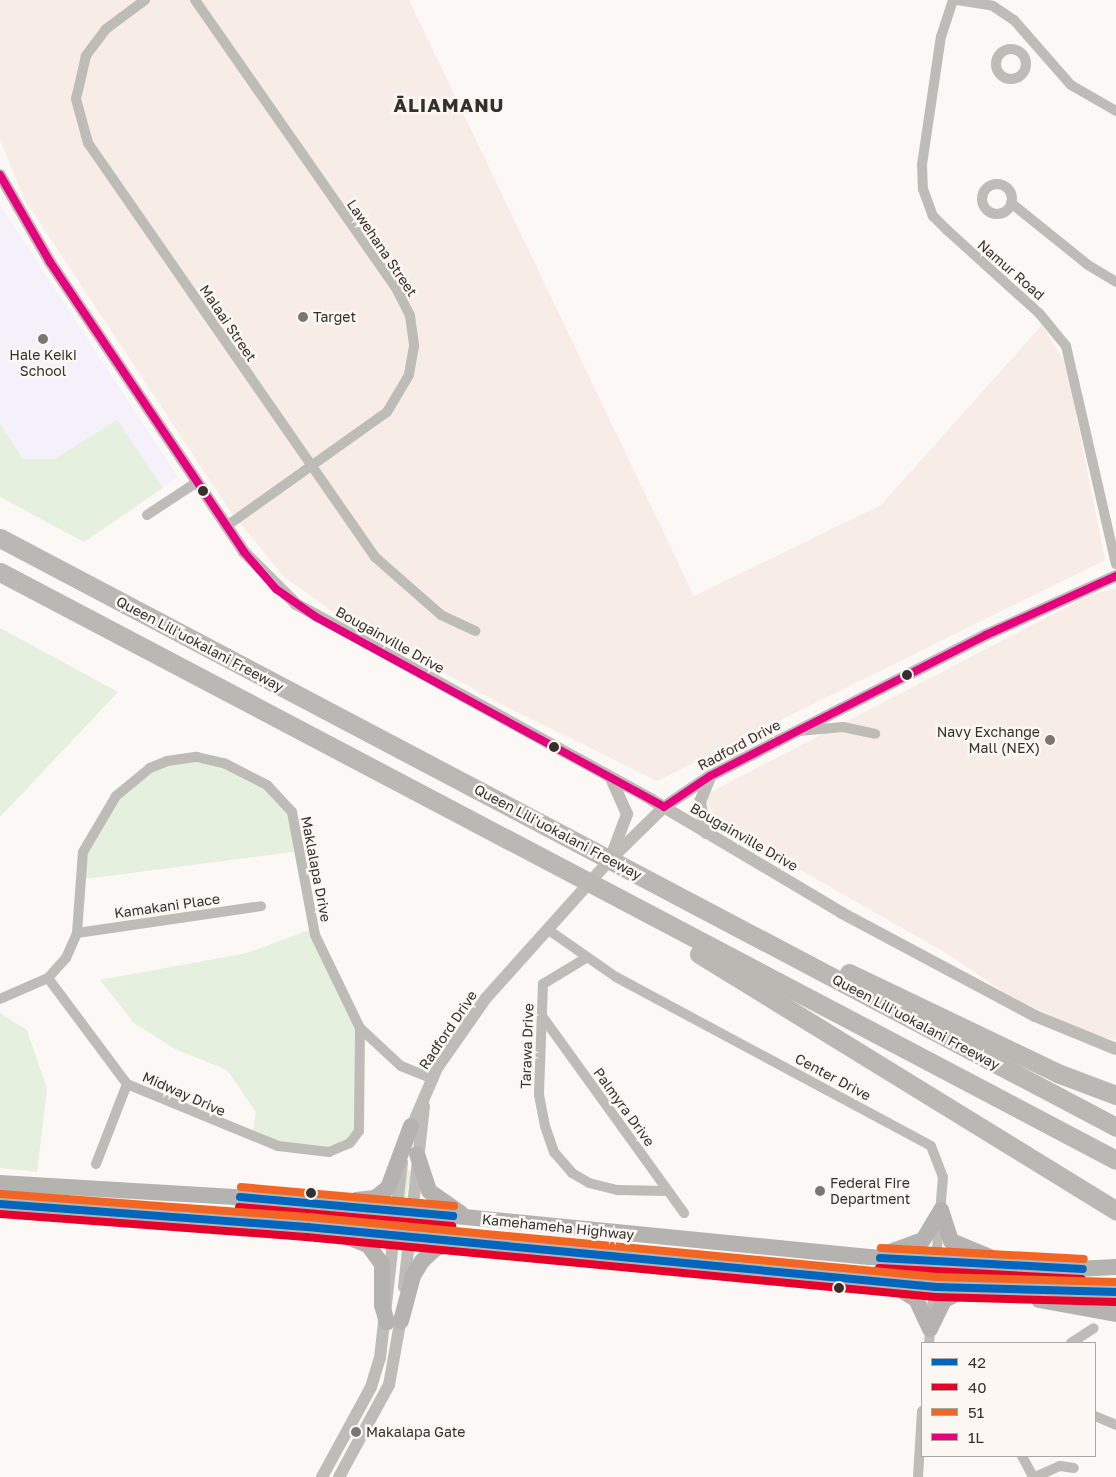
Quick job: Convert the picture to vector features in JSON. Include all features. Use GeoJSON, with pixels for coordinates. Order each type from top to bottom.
{"type":"FeatureCollection","features":[{"type":"Feature","properties":{"kind":"highway","name":"Queen Liliʻuokalani Freeway"},"geometry":{"type":"LineString","coordinates":[[0,538],[640,874],[1116,1127]]}},
{"type":"Feature","properties":{"kind":"highway","name":"Queen Liliʻuokalani Freeway"},"geometry":{"type":"LineString","coordinates":[[0,572],[574,877],[1116,1160]]}},
{"type":"Feature","properties":{"kind":"highway"},"geometry":{"type":"LineString","coordinates":[[640,874],[1060,1074],[1116,1095]]}},
{"type":"Feature","properties":{"kind":"highway"},"geometry":{"type":"LineString","coordinates":[[574,877],[1116,1211]]}},
{"type":"Feature","properties":{"kind":"main road"},"geometry":{"type":"LineString","coordinates":[[304,1201],[366,1200],[380,1195],[390,1184],[411,1126]]}},
{"type":"Feature","properties":{"kind":"main road"},"geometry":{"type":"LineString","coordinates":[[417,1154],[423,1180],[433,1196],[472,1218]]}},
{"type":"Feature","properties":{"kind":"main road","name":"Kamehameha Highway"},"geometry":{"type":"LineString","coordinates":[[0,1183],[304,1201],[869,1257],[1014,1265],[1116,1267]]}},
{"type":"Feature","properties":{"kind":"main road","name":"Kamehameha Highway"},"geometry":{"type":"LineString","coordinates":[[0,1204],[307,1227],[966,1290],[1116,1292]]}},
{"type":"Feature","properties":{"kind":"main road"},"geometry":{"type":"LineString","coordinates":[[869,1257],[923,1240],[941,1210]]}},
{"type":"Feature","properties":{"kind":"main road"},"geometry":{"type":"LineString","coordinates":[[941,1210],[951,1241],[1014,1265]]}},
{"type":"Feature","properties":{"kind":"main road"},"geometry":{"type":"LineString","coordinates":[[307,1227],[358,1239],[376,1254],[384,1274],[382,1305],[394,1321],[408,1306],[413,1276],[422,1261],[436,1248],[461,1242]]}},
{"type":"Feature","properties":{"kind":"main road"},"geometry":{"type":"LineString","coordinates":[[870,1280],[906,1289],[926,1315],[929,1336]]}},
{"type":"Feature","properties":{"kind":"main road"},"geometry":{"type":"LineString","coordinates":[[929,1336],[944,1300],[966,1290]]}},
{"type":"Feature","properties":{"kind":"main road"},"geometry":{"type":"LineString","coordinates":[[987,1291],[1116,1314]]}},
{"type":"Feature","properties":{"kind":"street","name":"Malaai Street"},"geometry":{"type":"LineString","coordinates":[[145,0],[106,29],[86,56],[76,90],[82,131],[310,468],[375,557],[406,588],[441,615],[475,631]]}},
{"type":"Feature","properties":{"kind":"street","name":"Lawehana Street"},"geometry":{"type":"LineString","coordinates":[[195,0],[397,290],[410,316],[413,360],[396,401],[376,422],[228,525]]}},
{"type":"Feature","properties":{"kind":"street","name":"Namur Road"},"geometry":{"type":"LineString","coordinates":[[953,0],[941,36],[922,164],[922,188],[940,223],[1039,313],[1066,346],[1116,564]]}},
{"type":"Feature","properties":{"kind":"street"},"geometry":{"type":"LineString","coordinates":[[957,0],[993,6],[1014,20],[1071,86],[1116,111]]}},
{"type":"Feature","properties":{"kind":"street"},"geometry":{"type":"LineString","coordinates":[[1022,54],[1034,44]]}},
{"type":"Feature","properties":{"kind":"street","name":"Bougainville Drive"},"geometry":{"type":"LineString","coordinates":[[0,176],[26,224],[197,482],[228,525],[244,552],[296,604],[664,807],[842,913],[1035,1016],[1116,1049]]}},
{"type":"Feature","properties":{"kind":"street"},"geometry":{"type":"LineString","coordinates":[[1012,203],[1088,265],[1116,282]]}},
{"type":"Feature","properties":{"kind":"street"},"geometry":{"type":"LineString","coordinates":[[147,515],[197,482]]}},
{"type":"Feature","properties":{"kind":"street","name":"Radford Drive"},"geometry":{"type":"LineString","coordinates":[[339,1477],[389,1385],[411,1126],[433,1079],[486,998],[550,932],[609,861],[626,837],[664,807],[710,776],[986,635],[1116,576]]}},
{"type":"Feature","properties":{"kind":"street"},"geometry":{"type":"LineString","coordinates":[[798,732],[844,728],[875,734]]}},
{"type":"Feature","properties":{"kind":"street","name":"Maklalapa Drive"},"geometry":{"type":"LineString","coordinates":[[2,995],[48,978],[66,958],[77,933],[83,852],[116,796],[158,764],[184,758],[211,758],[267,785],[292,812],[315,935],[360,1028],[360,1127],[350,1143],[329,1152]]}},
{"type":"Feature","properties":{"kind":"street"},"geometry":{"type":"LineString","coordinates":[[706,833],[700,802],[710,776]]}},
{"type":"Feature","properties":{"kind":"street"},"geometry":{"type":"LineString","coordinates":[[611,778],[625,803],[626,837]]}},
{"type":"Feature","properties":{"kind":"street","name":"Kamakani Place"},"geometry":{"type":"LineString","coordinates":[[77,933],[261,906]]}},
{"type":"Feature","properties":{"kind":"street","name":"Center Drive"},"geometry":{"type":"LineString","coordinates":[[550,932],[586,958],[931,1146],[943,1177],[939,1261],[929,1336]]}},
{"type":"Feature","properties":{"kind":"street","name":"Tarawa Drive"},"geometry":{"type":"LineString","coordinates":[[586,958],[546,979],[538,1095],[554,1152],[572,1173],[589,1182],[618,1190],[667,1191]]}},
{"type":"Feature","properties":{"kind":"street","name":"Midway Drive"},"geometry":{"type":"LineString","coordinates":[[48,978],[127,1084],[252,1138],[329,1152]]}},
{"type":"Feature","properties":{"kind":"street","name":"Palmyra Drive"},"geometry":{"type":"LineString","coordinates":[[542,1016],[684,1213]]}},
{"type":"Feature","properties":{"kind":"street"},"geometry":{"type":"LineString","coordinates":[[360,1028],[401,1066],[433,1079]]}},
{"type":"Feature","properties":{"kind":"street"},"geometry":{"type":"LineString","coordinates":[[96,1164],[127,1084]]}},
{"type":"Feature","properties":{"kind":"street","name":"Radford Drive"},"geometry":{"type":"LineString","coordinates":[[404,1211],[417,1154],[426,1096]]}},
{"type":"Feature","properties":{"kind":"street","name":"Radford Drive"},"geometry":{"type":"LineString","coordinates":[[322,1477],[371,1387],[394,1321]]}},
{"type":"Feature","properties":{"kind":"street"},"geometry":{"type":"LineString","coordinates":[[1073,1342],[1094,1328]]}},
{"type":"Feature","properties":{"kind":"street"},"geometry":{"type":"LineString","coordinates":[[1096,1416],[1116,1425]]}},
{"type":"Feature","properties":{"kind":"street"},"geometry":{"type":"LineString","coordinates":[[918,1477],[921,1428]]}},
{"type":"Feature","properties":{"kind":"street"},"geometry":{"type":"LineString","coordinates":[[1023,1457],[1034,1477],[1060,1466],[1074,1468]]}},
{"type":"Feature","properties":{"kind":"shaded area"},"geometry":{"type":"Polygon","coordinates":[[[0,0],[409,0],[694,596],[881,505],[1042,325],[1066,364],[1105,560],[657,781],[505,706],[336,614],[284,577],[228,508],[23,197],[0,139],[0,0]]]}},
{"type":"Feature","properties":{"kind":"shaded area","name":"Hale Keiki School"},"geometry":{"type":"Polygon","coordinates":[[[0,205],[178,477],[133,508],[23,459],[0,424],[0,205]]]}},
{"type":"Feature","properties":{"kind":"shaded area"},"geometry":{"type":"Polygon","coordinates":[[[1116,588],[1116,1040],[1093,1035],[1010,997],[951,956],[718,823],[703,796],[1092,594],[1116,588]]]}},
{"type":"Feature","properties":{"kind":"green space"},"geometry":{"type":"Polygon","coordinates":[[[117,420],[163,488],[84,542],[0,497],[0,424],[23,459],[55,459],[117,420]]]}},
{"type":"Feature","properties":{"kind":"green space"},"geometry":{"type":"Polygon","coordinates":[[[0,628],[118,692],[0,817],[0,628]]]}},
{"type":"Feature","properties":{"kind":"green space"},"geometry":{"type":"Polygon","coordinates":[[[197,757],[256,779],[287,805],[300,851],[77,880],[103,813],[150,768],[197,757]]]}},
{"type":"Feature","properties":{"kind":"green space"},"geometry":{"type":"Polygon","coordinates":[[[314,928],[355,1014],[360,1127],[338,1149],[252,1138],[256,1112],[227,1070],[175,1049],[134,1023],[100,980],[247,953],[314,928]]]}},
{"type":"Feature","properties":{"kind":"green space"},"geometry":{"type":"Polygon","coordinates":[[[0,1013],[27,1030],[47,1089],[37,1172],[0,1168],[0,1013]]]}},
{"type":"Feature","properties":{"kind":"green space"},"geometry":{"type":"Polygon","coordinates":[[[407,1168],[411,1173],[406,1199],[404,1196],[407,1168]]]}},
{"type":"Feature","properties":{"kind":"transit line","name":"1L"},"geometry":{"type":"LineString","coordinates":[[0,175],[50,262],[244,552],[276,589],[316,617],[664,807],[710,776],[778,741],[986,635],[1116,576]]}},
{"type":"Feature","properties":{"kind":"transit line","name":"51"},"geometry":{"type":"LineString","coordinates":[[241,1187],[454,1206]]}},
{"type":"Feature","properties":{"kind":"transit line","name":"51"},"geometry":{"type":"LineString","coordinates":[[1,1194],[308,1217],[937,1277],[1116,1282]]}},
{"type":"Feature","properties":{"kind":"transit line","name":"42"},"geometry":{"type":"LineString","coordinates":[[240,1197],[453,1216]]}},
{"type":"Feature","properties":{"kind":"transit line","name":"42"},"geometry":{"type":"LineString","coordinates":[[0,1204],[307,1227],[936,1287],[1116,1292]]}},
{"type":"Feature","properties":{"kind":"transit line","name":"40"},"geometry":{"type":"LineString","coordinates":[[239,1207],[452,1226]]}},
{"type":"Feature","properties":{"kind":"transit line","name":"40"},"geometry":{"type":"LineString","coordinates":[[0,1214],[306,1237],[935,1297],[1116,1302]]}},
{"type":"Feature","properties":{"kind":"transit line","name":"51"},"geometry":{"type":"LineString","coordinates":[[881,1248],[1084,1259]]}},
{"type":"Feature","properties":{"kind":"transit line","name":"42"},"geometry":{"type":"LineString","coordinates":[[880,1258],[1083,1269]]}},
{"type":"Feature","properties":{"kind":"transit line","name":"40"},"geometry":{"type":"LineString","coordinates":[[879,1268],[1082,1279]]}},
{"type":"Feature","properties":{"kind":"place","name":"Target"},"geometry":{"type":"Point","coordinates":[303,317]}},
{"type":"Feature","properties":{"kind":"place","name":"Hale Keiki School"},"geometry":{"type":"Point","coordinates":[43,339]}},
{"type":"Feature","properties":{"kind":"place","name":"Navy Exchange Mall (NEX)"},"geometry":{"type":"Point","coordinates":[1050,740]}},
{"type":"Feature","properties":{"kind":"place","name":"Federal Fire Department"},"geometry":{"type":"Point","coordinates":[820,1191]}},
{"type":"Feature","properties":{"kind":"place","name":"Makalapa Gate"},"geometry":{"type":"Point","coordinates":[356,1432]}},
{"type":"Feature","properties":{"kind":"district","name":"ĀLIAMANU"},"geometry":{"type":"Point","coordinates":[449,105]}}]}
